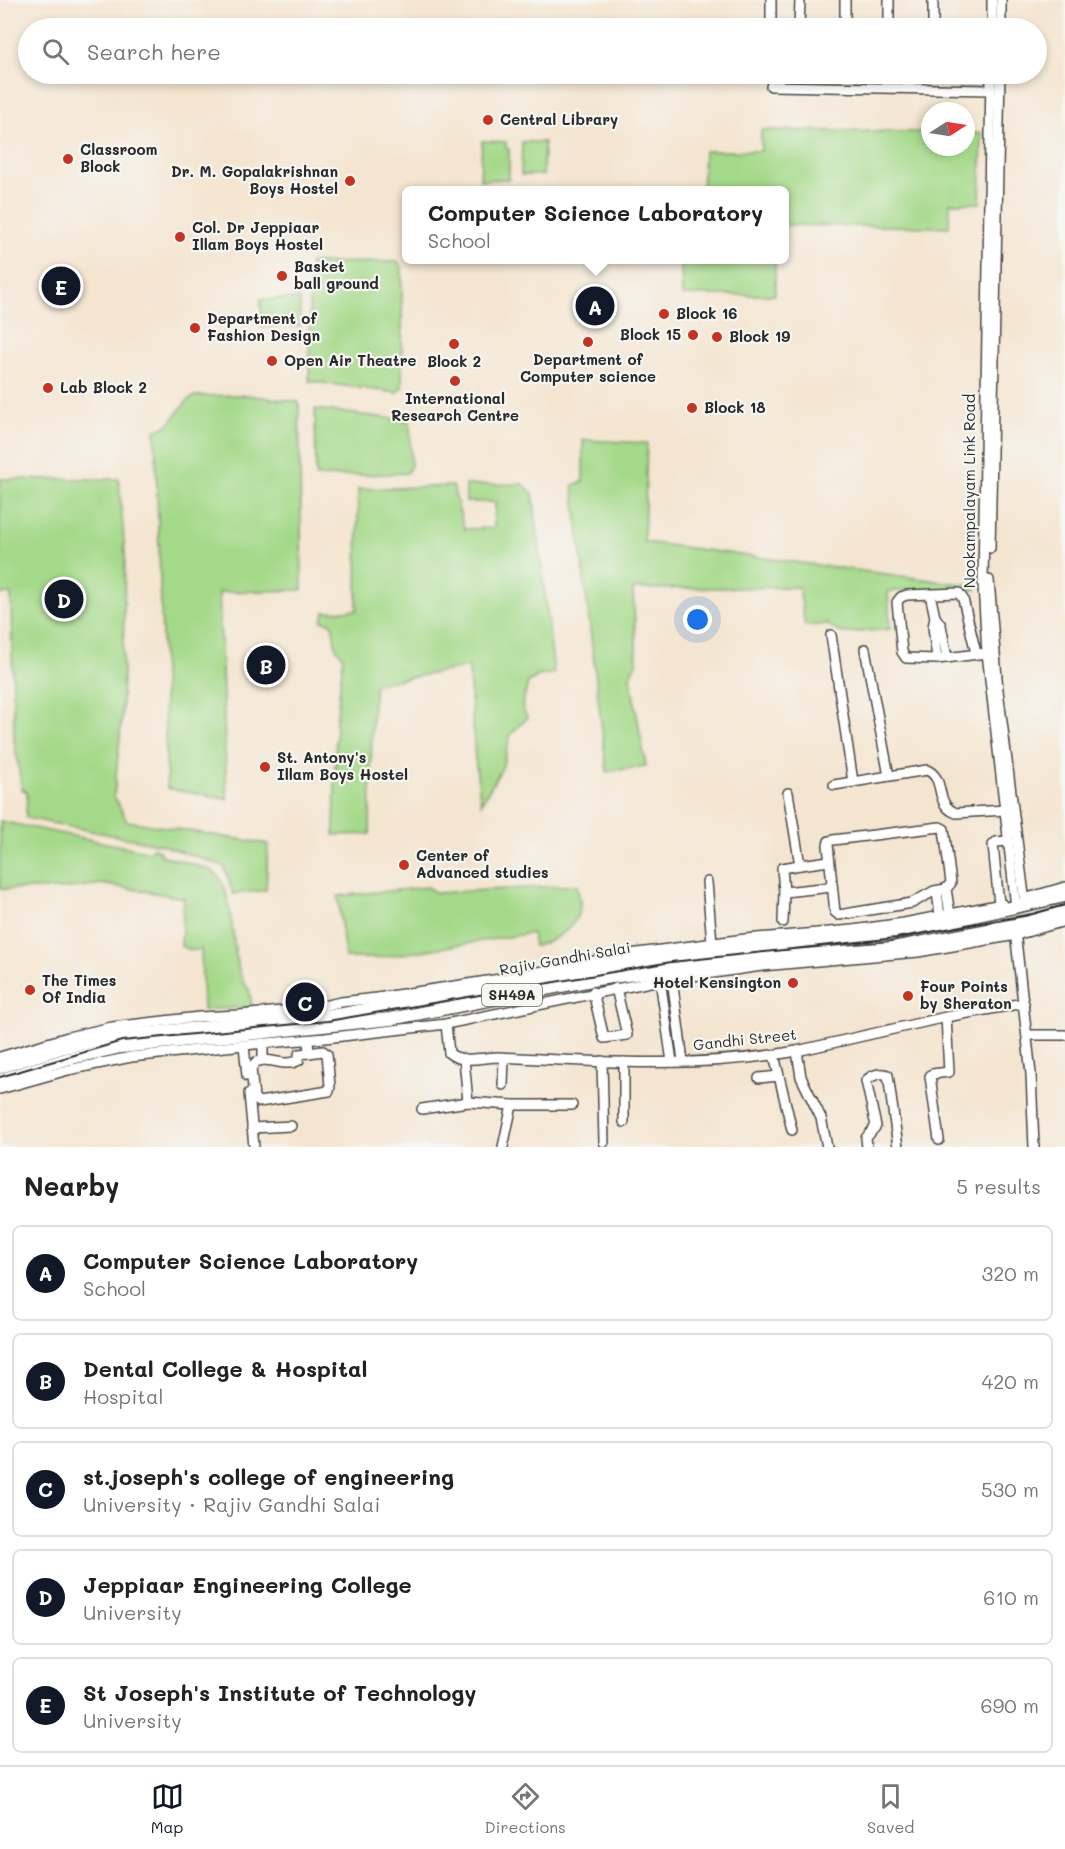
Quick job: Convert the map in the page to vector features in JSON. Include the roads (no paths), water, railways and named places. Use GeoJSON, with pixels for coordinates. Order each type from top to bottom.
{"type":"FeatureCollection","features":[{"type":"Feature","properties":{"kind":"main road","name":"Rajiv Gandhi Salai"},"geometry":{"type":"LineString","coordinates":[[0,1080],[67,1059],[121,1047],[388,1007],[616,964],[729,949],[891,934],[1020,903],[1065,896]]}},
{"type":"Feature","properties":{"kind":"main road","name":"Rajiv Gandhi Salai"},"geometry":{"type":"LineString","coordinates":[[0,1067],[64,1047],[119,1036],[390,1019],[617,976],[730,960],[893,948],[1015,930],[1065,912]]}},
{"type":"Feature","properties":{"kind":"street"},"geometry":{"type":"LineString","coordinates":[[771,0],[771,18]]}},
{"type":"Feature","properties":{"kind":"street"},"geometry":{"type":"LineString","coordinates":[[799,18],[800,0]]}},
{"type":"Feature","properties":{"kind":"street"},"geometry":{"type":"LineString","coordinates":[[845,0],[845,18]]}},
{"type":"Feature","properties":{"kind":"street"},"geometry":{"type":"LineString","coordinates":[[889,0],[889,18]]}},
{"type":"Feature","properties":{"kind":"street"},"geometry":{"type":"LineString","coordinates":[[933,0],[933,18]]}},
{"type":"Feature","properties":{"kind":"street"},"geometry":{"type":"LineString","coordinates":[[992,0],[992,18]]}},
{"type":"Feature","properties":{"kind":"street"},"geometry":{"type":"LineString","coordinates":[[1001,0],[1001,18]]}},
{"type":"Feature","properties":{"kind":"street","name":"Nookampalayam Link Road"},"geometry":{"type":"LineString","coordinates":[[990,84],[983,575],[987,653],[1008,840],[1020,903]]}},
{"type":"Feature","properties":{"kind":"street","name":"Nookampalayam Link Road"},"geometry":{"type":"LineString","coordinates":[[1000,84],[989,575],[998,690],[1020,903]]}},
{"type":"Feature","properties":{"kind":"street"},"geometry":{"type":"LineString","coordinates":[[771,86],[990,90]]}},
{"type":"Feature","properties":{"kind":"street"},"geometry":{"type":"LineString","coordinates":[[976,653],[961,595],[955,592],[907,595],[899,599],[897,602],[902,652],[906,658],[937,659],[987,653]]}},
{"type":"Feature","properties":{"kind":"street"},"geometry":{"type":"LineString","coordinates":[[930,594],[948,658]]}},
{"type":"Feature","properties":{"kind":"street"},"geometry":{"type":"LineString","coordinates":[[935,617],[933,627],[937,659]]}},
{"type":"Feature","properties":{"kind":"street"},"geometry":{"type":"LineString","coordinates":[[831,635],[853,782]]}},
{"type":"Feature","properties":{"kind":"street"},"geometry":{"type":"LineString","coordinates":[[865,649],[889,776]]}},
{"type":"Feature","properties":{"kind":"street"},"geometry":{"type":"LineString","coordinates":[[834,785],[927,770],[933,772],[936,777],[945,807],[956,813],[1005,810]]}},
{"type":"Feature","properties":{"kind":"street"},"geometry":{"type":"LineString","coordinates":[[788,793],[800,865]]}},
{"type":"Feature","properties":{"kind":"street"},"geometry":{"type":"LineString","coordinates":[[944,828],[951,883],[912,903],[839,915],[835,912],[830,861],[829,841],[944,828]]}},
{"type":"Feature","properties":{"kind":"street"},"geometry":{"type":"LineString","coordinates":[[999,904],[993,845],[996,842],[1008,840]]}},
{"type":"Feature","properties":{"kind":"street"},"geometry":{"type":"LineString","coordinates":[[783,922],[782,868],[830,861]]}},
{"type":"Feature","properties":{"kind":"street"},"geometry":{"type":"LineString","coordinates":[[707,882],[712,943]]}},
{"type":"Feature","properties":{"kind":"street"},"geometry":{"type":"LineString","coordinates":[[784,892],[832,887]]}},
{"type":"Feature","properties":{"kind":"street"},"geometry":{"type":"LineString","coordinates":[[0,1057],[112,1027],[313,1008],[513,977],[630,954],[783,935],[853,930],[999,904],[1020,903],[1065,887]]}},
{"type":"Feature","properties":{"kind":"street"},"geometry":{"type":"LineString","coordinates":[[941,890],[945,915]]}},
{"type":"Feature","properties":{"kind":"street"},"geometry":{"type":"LineString","coordinates":[[0,1089],[68,1070],[131,1057],[446,1024],[660,980],[762,966],[918,952],[1065,921]]}},
{"type":"Feature","properties":{"kind":"street"},"geometry":{"type":"LineString","coordinates":[[1015,930],[1031,1074],[1034,1147]]}},
{"type":"Feature","properties":{"kind":"street"},"geometry":{"type":"LineString","coordinates":[[672,979],[683,1061]]}},
{"type":"Feature","properties":{"kind":"street"},"geometry":{"type":"LineString","coordinates":[[660,980],[672,1062]]}},
{"type":"Feature","properties":{"kind":"street"},"geometry":{"type":"LineString","coordinates":[[593,992],[604,1038],[627,1035],[616,988]]}},
{"type":"Feature","properties":{"kind":"street","name":"Gandhi Street"},"geometry":{"type":"LineString","coordinates":[[464,1059],[672,1062],[774,1055],[946,1017],[1024,1003]]}},
{"type":"Feature","properties":{"kind":"street"},"geometry":{"type":"LineString","coordinates":[[939,1140],[930,1076],[954,1071],[946,1017]]}},
{"type":"Feature","properties":{"kind":"street"},"geometry":{"type":"LineString","coordinates":[[446,1024],[449,1053],[454,1057],[464,1059],[468,1102]]}},
{"type":"Feature","properties":{"kind":"street"},"geometry":{"type":"LineString","coordinates":[[1027,1035],[1065,1035]]}},
{"type":"Feature","properties":{"kind":"street"},"geometry":{"type":"LineString","coordinates":[[308,1040],[309,1053]]}},
{"type":"Feature","properties":{"kind":"street"},"geometry":{"type":"LineString","coordinates":[[263,1043],[263,1060]]}},
{"type":"Feature","properties":{"kind":"street"},"geometry":{"type":"LineString","coordinates":[[244,1044],[254,1147]]}},
{"type":"Feature","properties":{"kind":"street"},"geometry":{"type":"LineString","coordinates":[[323,1051],[327,1054],[330,1086],[327,1092],[256,1101],[251,1068],[256,1062],[263,1060],[274,1060],[282,1064],[297,1062],[299,1054],[309,1053],[323,1051]]}},
{"type":"Feature","properties":{"kind":"street"},"geometry":{"type":"LineString","coordinates":[[797,1051],[801,1077],[821,1118],[827,1147]]}},
{"type":"Feature","properties":{"kind":"street"},"geometry":{"type":"LineString","coordinates":[[774,1055],[792,1130]]}},
{"type":"Feature","properties":{"kind":"street"},"geometry":{"type":"LineString","coordinates":[[502,1085],[504,1058]]}},
{"type":"Feature","properties":{"kind":"street"},"geometry":{"type":"LineString","coordinates":[[602,1061],[604,1142]]}},
{"type":"Feature","properties":{"kind":"street"},"geometry":{"type":"LineString","coordinates":[[624,1062],[624,1122]]}},
{"type":"Feature","properties":{"kind":"street"},"geometry":{"type":"LineString","coordinates":[[876,1126],[866,1081],[869,1077],[884,1073],[888,1075],[898,1147]]}},
{"type":"Feature","properties":{"kind":"street"},"geometry":{"type":"LineString","coordinates":[[759,1078],[779,1076]]}},
{"type":"Feature","properties":{"kind":"street"},"geometry":{"type":"LineString","coordinates":[[422,1108],[468,1102],[572,1105]]}},
{"type":"Feature","properties":{"kind":"street"},"geometry":{"type":"LineString","coordinates":[[503,1147],[512,1105]]}},
{"type":"Feature","properties":{"kind":"street"},"geometry":{"type":"LineString","coordinates":[[867,1147],[866,1138],[876,1126],[895,1125]]}},
{"type":"Feature","properties":{"kind":"street"},"geometry":{"type":"LineString","coordinates":[[252,1128],[291,1126]]}},
{"type":"Feature","properties":{"kind":"railway"},"geometry":{"type":"LineString","coordinates":[[0,1077],[122,1041],[328,1021],[671,962],[896,938],[1032,914],[1065,905]]}},
{"type":"Feature","properties":{"kind":"place","name":"Central Library"},"geometry":{"type":"Point","coordinates":[488,120]}},
{"type":"Feature","properties":{"kind":"place","name":"Classroom Block"},"geometry":{"type":"Point","coordinates":[68,159]}},
{"type":"Feature","properties":{"kind":"place","name":"Dr. M. Gopalakrishnan Boys Hostel"},"geometry":{"type":"Point","coordinates":[350,181]}},
{"type":"Feature","properties":{"kind":"place","name":"Col. Dr Jeppiaar Illam Boys Hostel"},"geometry":{"type":"Point","coordinates":[180,237]}},
{"type":"Feature","properties":{"kind":"place","name":"Basket ball ground"},"geometry":{"type":"Point","coordinates":[282,276]}},
{"type":"Feature","properties":{"kind":"place","name":"St Joseph's Institute of Technology"},"geometry":{"type":"Point","coordinates":[61,286]}},
{"type":"Feature","properties":{"kind":"place","name":"Computer Science Laboratory"},"geometry":{"type":"Point","coordinates":[595,306]}},
{"type":"Feature","properties":{"kind":"place","name":"Block 16"},"geometry":{"type":"Point","coordinates":[664,314]}},
{"type":"Feature","properties":{"kind":"place","name":"Department of Fashion Design"},"geometry":{"type":"Point","coordinates":[195,328]}},
{"type":"Feature","properties":{"kind":"place","name":"Block 15"},"geometry":{"type":"Point","coordinates":[693,335]}},
{"type":"Feature","properties":{"kind":"place","name":"Block 19"},"geometry":{"type":"Point","coordinates":[717,337]}},
{"type":"Feature","properties":{"kind":"place","name":"Department of Computer science"},"geometry":{"type":"Point","coordinates":[588,342]}},
{"type":"Feature","properties":{"kind":"place","name":"Block 2"},"geometry":{"type":"Point","coordinates":[454,344]}},
{"type":"Feature","properties":{"kind":"place","name":"Open Air Theatre"},"geometry":{"type":"Point","coordinates":[272,361]}},
{"type":"Feature","properties":{"kind":"place","name":"International Research Centre"},"geometry":{"type":"Point","coordinates":[455,381]}},
{"type":"Feature","properties":{"kind":"place","name":"Lab Block 2"},"geometry":{"type":"Point","coordinates":[48,388]}},
{"type":"Feature","properties":{"kind":"place","name":"Block 18"},"geometry":{"type":"Point","coordinates":[692,408]}},
{"type":"Feature","properties":{"kind":"place","name":"Jeppiaar Engineering College"},"geometry":{"type":"Point","coordinates":[64,599]}},
{"type":"Feature","properties":{"kind":"place","name":"Dental College & Hospital"},"geometry":{"type":"Point","coordinates":[266,665]}},
{"type":"Feature","properties":{"kind":"place","name":"St. Antony's Illam Boys Hostel"},"geometry":{"type":"Point","coordinates":[265,767]}},
{"type":"Feature","properties":{"kind":"place","name":"Center of Advanced studies"},"geometry":{"type":"Point","coordinates":[404,865]}},
{"type":"Feature","properties":{"kind":"place","name":"Hotel Kensington"},"geometry":{"type":"Point","coordinates":[793,983]}},
{"type":"Feature","properties":{"kind":"place","name":"The Times Of India"},"geometry":{"type":"Point","coordinates":[30,990]}},
{"type":"Feature","properties":{"kind":"place","name":"Four Points by Sheraton"},"geometry":{"type":"Point","coordinates":[908,996]}},
{"type":"Feature","properties":{"kind":"place","name":"st.joseph's college of engineering"},"geometry":{"type":"Point","coordinates":[305,1002]}}]}
